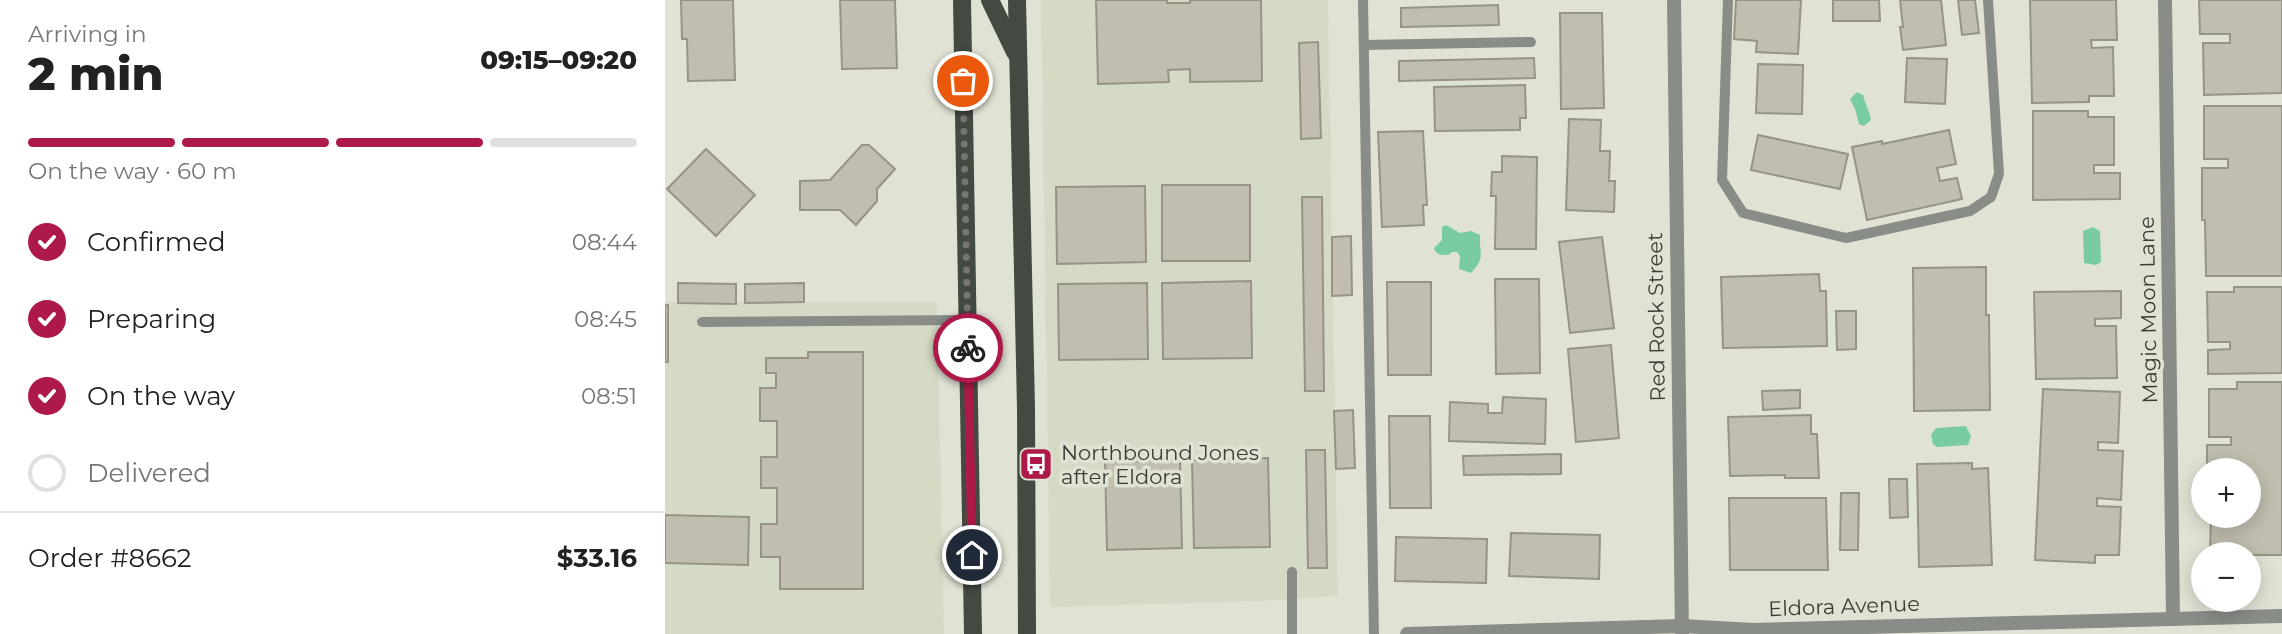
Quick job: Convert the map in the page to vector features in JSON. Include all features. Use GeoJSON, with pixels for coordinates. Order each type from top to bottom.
{"type":"FeatureCollection","features":[{"type":"Feature","properties":{"kind":"main road"},"geometry":{"type":"LineString","coordinates":[[962,0],[973,634]]}},
{"type":"Feature","properties":{"kind":"main road"},"geometry":{"type":"LineString","coordinates":[[991,0],[1018,58]]}},
{"type":"Feature","properties":{"kind":"main road"},"geometry":{"type":"LineString","coordinates":[[1017,0],[1027,634]]}},
{"type":"Feature","properties":{"kind":"street","name":"Red Rock Street"},"geometry":{"type":"LineString","coordinates":[[1674,0],[1682,630]]}},
{"type":"Feature","properties":{"kind":"street","name":"Magic Moon Lane"},"geometry":{"type":"LineString","coordinates":[[2165,0],[2173,619]]}},
{"type":"Feature","properties":{"kind":"street","name":"Eldora Avenue"},"geometry":{"type":"LineString","coordinates":[[1407,634],[1754,630],[2282,616]]}},
{"type":"Feature","properties":{"kind":"lane"},"geometry":{"type":"LineString","coordinates":[[1363,0],[1374,634]]}},
{"type":"Feature","properties":{"kind":"lane"},"geometry":{"type":"LineString","coordinates":[[1728,0],[1722,180],[1743,212],[1846,238],[1971,211],[1991,197],[1999,174],[1988,0]]}},
{"type":"Feature","properties":{"kind":"lane"},"geometry":{"type":"LineString","coordinates":[[1364,45],[1531,42]]}},
{"type":"Feature","properties":{"kind":"lane"},"geometry":{"type":"LineString","coordinates":[[702,322],[967,320]]}},
{"type":"Feature","properties":{"kind":"lane"},"geometry":{"type":"LineString","coordinates":[[1291,572],[1292,634]]}},
{"type":"Feature","properties":{"kind":"shaded area"},"geometry":{"type":"Polygon","coordinates":[[[1041,0],[1328,0],[1338,596],[1050,607],[1041,0]]]}},
{"type":"Feature","properties":{"kind":"shaded area"},"geometry":{"type":"Polygon","coordinates":[[[1857,92],[1863,95],[1871,120],[1864,126],[1859,124],[1850,99],[1857,92]]]}},
{"type":"Feature","properties":{"kind":"shaded area"},"geometry":{"type":"Polygon","coordinates":[[[1446,225],[1460,233],[1471,231],[1480,235],[1481,256],[1471,273],[1459,269],[1460,256],[1457,252],[1443,255],[1435,250],[1442,240],[1442,227],[1446,225]]]}},
{"type":"Feature","properties":{"kind":"shaded area"},"geometry":{"type":"Polygon","coordinates":[[[2093,227],[2100,231],[2101,262],[2096,265],[2084,263],[2083,231],[2093,227]]]}},
{"type":"Feature","properties":{"kind":"shaded area"},"geometry":{"type":"Polygon","coordinates":[[[665,302],[937,302],[944,634],[665,634],[665,302]]]}},
{"type":"Feature","properties":{"kind":"shaded area"},"geometry":{"type":"Polygon","coordinates":[[[1966,426],[1971,436],[1968,445],[1937,447],[1933,444],[1931,435],[1936,428],[1966,426]]]}},
{"type":"Feature","properties":{"kind":"building"},"geometry":{"type":"Polygon","coordinates":[[[681,0],[733,0],[735,80],[688,81],[687,39],[682,39],[681,0]]]}},
{"type":"Feature","properties":{"kind":"building"},"geometry":{"type":"Polygon","coordinates":[[[840,0],[895,0],[897,68],[842,69],[840,0]]]}},
{"type":"Feature","properties":{"kind":"building"},"geometry":{"type":"Polygon","coordinates":[[[1096,0],[1167,0],[1167,3],[1190,3],[1190,0],[1261,0],[1262,81],[1190,82],[1190,69],[1168,70],[1169,82],[1098,84],[1096,0]]]}},
{"type":"Feature","properties":{"kind":"building"},"geometry":{"type":"Polygon","coordinates":[[[1736,0],[1801,0],[1798,54],[1756,52],[1757,41],[1734,39],[1736,0]]]}},
{"type":"Feature","properties":{"kind":"building"},"geometry":{"type":"Polygon","coordinates":[[[1833,0],[1879,0],[1880,21],[1833,21],[1833,0]]]}},
{"type":"Feature","properties":{"kind":"building"},"geometry":{"type":"Polygon","coordinates":[[[1900,0],[1941,0],[1946,45],[1903,50],[1900,0]]]}},
{"type":"Feature","properties":{"kind":"building"},"geometry":{"type":"Polygon","coordinates":[[[1958,0],[1975,0],[1979,33],[1962,35],[1958,0]]]}},
{"type":"Feature","properties":{"kind":"building"},"geometry":{"type":"Polygon","coordinates":[[[2030,0],[2116,0],[2117,40],[2091,40],[2092,48],[2113,47],[2114,96],[2089,96],[2089,102],[2032,103],[2030,0]]]}},
{"type":"Feature","properties":{"kind":"building"},"geometry":{"type":"Polygon","coordinates":[[[2199,0],[2282,0],[2282,93],[2204,95],[2203,43],[2230,43],[2230,34],[2200,34],[2199,0]]]}},
{"type":"Feature","properties":{"kind":"building"},"geometry":{"type":"Polygon","coordinates":[[[1498,5],[1499,25],[1401,27],[1401,8],[1498,5]]]}},
{"type":"Feature","properties":{"kind":"building"},"geometry":{"type":"Polygon","coordinates":[[[1560,13],[1602,13],[1604,108],[1561,109],[1560,13]]]}},
{"type":"Feature","properties":{"kind":"building"},"geometry":{"type":"Polygon","coordinates":[[[1318,42],[1321,138],[1301,139],[1299,43],[1318,42]]]}},
{"type":"Feature","properties":{"kind":"building"},"geometry":{"type":"Polygon","coordinates":[[[1534,58],[1535,78],[1399,81],[1399,61],[1534,58]]]}},
{"type":"Feature","properties":{"kind":"building"},"geometry":{"type":"Polygon","coordinates":[[[1907,58],[1947,59],[1945,104],[1905,102],[1907,58]]]}},
{"type":"Feature","properties":{"kind":"building"},"geometry":{"type":"Polygon","coordinates":[[[1758,64],[1803,65],[1802,114],[1756,113],[1758,64]]]}},
{"type":"Feature","properties":{"kind":"building"},"geometry":{"type":"Polygon","coordinates":[[[1525,85],[1526,118],[1520,118],[1520,130],[1435,131],[1434,87],[1525,85]]]}},
{"type":"Feature","properties":{"kind":"building"},"geometry":{"type":"Polygon","coordinates":[[[2204,106],[2282,106],[2282,276],[2206,276],[2202,168],[2228,168],[2228,159],[2204,159],[2204,106]]]}},
{"type":"Feature","properties":{"kind":"building"},"geometry":{"type":"Polygon","coordinates":[[[2033,111],[2088,111],[2088,117],[2114,117],[2114,165],[2094,165],[2094,173],[2120,173],[2120,199],[2033,200],[2033,111]]]}},
{"type":"Feature","properties":{"kind":"building"},"geometry":{"type":"Polygon","coordinates":[[[1569,119],[1601,120],[1600,151],[1610,151],[1609,181],[1615,181],[1614,212],[1566,210],[1569,119]]]}},
{"type":"Feature","properties":{"kind":"building"},"geometry":{"type":"Polygon","coordinates":[[[1949,130],[1956,164],[1937,168],[1940,181],[1957,178],[1962,199],[1867,220],[1852,147],[1882,141],[1882,144],[1949,130]]]}},
{"type":"Feature","properties":{"kind":"building"},"geometry":{"type":"Polygon","coordinates":[[[1423,131],[1427,205],[1423,205],[1424,225],[1382,227],[1378,132],[1423,131]]]}},
{"type":"Feature","properties":{"kind":"building"},"geometry":{"type":"Polygon","coordinates":[[[1758,135],[1848,154],[1840,189],[1751,170],[1758,135]]]}},
{"type":"Feature","properties":{"kind":"building"},"geometry":{"type":"Polygon","coordinates":[[[862,145],[869,145],[895,169],[877,189],[877,201],[856,225],[840,210],[800,210],[800,181],[830,180],[862,145]]]}},
{"type":"Feature","properties":{"kind":"building"},"geometry":{"type":"Polygon","coordinates":[[[706,149],[755,195],[716,236],[667,189],[706,149]]]}},
{"type":"Feature","properties":{"kind":"building"},"geometry":{"type":"Polygon","coordinates":[[[1502,156],[1537,157],[1536,249],[1495,249],[1496,196],[1491,196],[1492,172],[1502,172],[1502,156]]]}},
{"type":"Feature","properties":{"kind":"building"},"geometry":{"type":"Polygon","coordinates":[[[1162,185],[1250,185],[1250,261],[1162,261],[1162,185]]]}},
{"type":"Feature","properties":{"kind":"building"},"geometry":{"type":"Polygon","coordinates":[[[1145,186],[1146,262],[1057,264],[1056,187],[1145,186]]]}},
{"type":"Feature","properties":{"kind":"building"},"geometry":{"type":"Polygon","coordinates":[[[1302,197],[1322,197],[1324,391],[1305,391],[1302,197]]]}},
{"type":"Feature","properties":{"kind":"building"},"geometry":{"type":"Polygon","coordinates":[[[1351,236],[1352,295],[1332,296],[1332,237],[1351,236]]]}},
{"type":"Feature","properties":{"kind":"building"},"geometry":{"type":"Polygon","coordinates":[[[1602,237],[1614,328],[1570,333],[1559,242],[1602,237]]]}},
{"type":"Feature","properties":{"kind":"building"},"geometry":{"type":"Polygon","coordinates":[[[1986,267],[1990,410],[1914,411],[1913,268],[1986,267]]]}},
{"type":"Feature","properties":{"kind":"building"},"geometry":{"type":"Polygon","coordinates":[[[1819,274],[1820,291],[1826,291],[1827,346],[1723,348],[1721,277],[1819,274]]]}},
{"type":"Feature","properties":{"kind":"building"},"geometry":{"type":"Polygon","coordinates":[[[1495,279],[1539,279],[1540,373],[1496,374],[1495,279]]]}},
{"type":"Feature","properties":{"kind":"building"},"geometry":{"type":"Polygon","coordinates":[[[1251,281],[1252,358],[1163,359],[1162,283],[1251,281]]]}},
{"type":"Feature","properties":{"kind":"building"},"geometry":{"type":"Polygon","coordinates":[[[1387,282],[1431,282],[1431,375],[1388,375],[1387,282]]]}},
{"type":"Feature","properties":{"kind":"building"},"geometry":{"type":"Polygon","coordinates":[[[678,283],[736,284],[736,304],[678,303],[678,283]]]}},
{"type":"Feature","properties":{"kind":"building"},"geometry":{"type":"Polygon","coordinates":[[[804,283],[804,302],[745,303],[745,284],[804,283]]]}},
{"type":"Feature","properties":{"kind":"building"},"geometry":{"type":"Polygon","coordinates":[[[1147,283],[1148,359],[1059,360],[1058,284],[1147,283]]]}},
{"type":"Feature","properties":{"kind":"building"},"geometry":{"type":"Polygon","coordinates":[[[2234,287],[2282,287],[2282,373],[2208,374],[2208,350],[2230,349],[2230,342],[2208,342],[2207,292],[2234,292],[2234,287]]]}},
{"type":"Feature","properties":{"kind":"building"},"geometry":{"type":"Polygon","coordinates":[[[2121,291],[2121,318],[2095,319],[2095,326],[2116,326],[2117,378],[2036,379],[2034,292],[2121,291]]]}},
{"type":"Feature","properties":{"kind":"building"},"geometry":{"type":"Polygon","coordinates":[[[665,305],[668,305],[668,362],[665,362],[665,305]]]}},
{"type":"Feature","properties":{"kind":"building"},"geometry":{"type":"Polygon","coordinates":[[[1836,311],[1856,311],[1856,349],[1837,350],[1836,311]]]}},
{"type":"Feature","properties":{"kind":"building"},"geometry":{"type":"Polygon","coordinates":[[[1611,345],[1619,438],[1576,442],[1568,349],[1611,345]]]}},
{"type":"Feature","properties":{"kind":"building"},"geometry":{"type":"Polygon","coordinates":[[[808,352],[863,352],[863,589],[780,589],[780,557],[761,557],[761,524],[777,524],[777,488],[761,488],[761,457],[777,457],[777,421],[760,421],[760,388],[776,388],[776,373],[766,373],[766,358],[808,358],[808,352]]]}},
{"type":"Feature","properties":{"kind":"building"},"geometry":{"type":"Polygon","coordinates":[[[2237,382],[2282,382],[2282,555],[2261,555],[2261,542],[2210,542],[2211,528],[2261,528],[2261,458],[2207,458],[2207,445],[2231,445],[2231,437],[2209,437],[2209,389],[2237,389],[2237,382]]]}},
{"type":"Feature","properties":{"kind":"building"},"geometry":{"type":"Polygon","coordinates":[[[2043,389],[2120,392],[2118,443],[2098,442],[2098,450],[2123,451],[2121,500],[2097,498],[2097,506],[2121,507],[2119,555],[2095,555],[2095,563],[2035,560],[2043,389]]]}},
{"type":"Feature","properties":{"kind":"building"},"geometry":{"type":"Polygon","coordinates":[[[1800,390],[1800,408],[1763,410],[1762,391],[1800,390]]]}},
{"type":"Feature","properties":{"kind":"building"},"geometry":{"type":"Polygon","coordinates":[[[1503,397],[1546,399],[1545,444],[1449,441],[1450,402],[1488,404],[1488,413],[1502,413],[1503,397]]]}},
{"type":"Feature","properties":{"kind":"building"},"geometry":{"type":"Polygon","coordinates":[[[1353,410],[1355,468],[1336,469],[1334,411],[1353,410]]]}},
{"type":"Feature","properties":{"kind":"building"},"geometry":{"type":"Polygon","coordinates":[[[1811,415],[1811,434],[1817,434],[1819,478],[1785,478],[1785,475],[1730,476],[1728,417],[1811,415]]]}},
{"type":"Feature","properties":{"kind":"building"},"geometry":{"type":"Polygon","coordinates":[[[1389,416],[1430,416],[1431,508],[1390,508],[1389,416]]]}},
{"type":"Feature","properties":{"kind":"building"},"geometry":{"type":"Polygon","coordinates":[[[1306,450],[1325,450],[1327,568],[1308,568],[1306,450]]]}},
{"type":"Feature","properties":{"kind":"building"},"geometry":{"type":"Polygon","coordinates":[[[1561,454],[1561,474],[1464,475],[1463,456],[1561,454]]]}},
{"type":"Feature","properties":{"kind":"building"},"geometry":{"type":"Polygon","coordinates":[[[1268,458],[1270,547],[1194,548],[1192,460],[1268,458]]]}},
{"type":"Feature","properties":{"kind":"building"},"geometry":{"type":"Polygon","coordinates":[[[1180,460],[1182,548],[1107,550],[1105,462],[1180,460]]]}},
{"type":"Feature","properties":{"kind":"building"},"geometry":{"type":"Polygon","coordinates":[[[1972,463],[1972,469],[1988,468],[1992,565],[1919,567],[1917,464],[1972,463]]]}},
{"type":"Feature","properties":{"kind":"building"},"geometry":{"type":"Polygon","coordinates":[[[1889,479],[1907,479],[1908,517],[1890,518],[1889,479]]]}},
{"type":"Feature","properties":{"kind":"building"},"geometry":{"type":"Polygon","coordinates":[[[1841,493],[1859,493],[1858,550],[1840,550],[1841,493]]]}},
{"type":"Feature","properties":{"kind":"building"},"geometry":{"type":"Polygon","coordinates":[[[1729,498],[1826,498],[1828,570],[1730,570],[1729,498]]]}},
{"type":"Feature","properties":{"kind":"building"},"geometry":{"type":"Polygon","coordinates":[[[665,515],[749,517],[748,565],[665,563],[665,515]]]}},
{"type":"Feature","properties":{"kind":"building"},"geometry":{"type":"Polygon","coordinates":[[[1511,533],[1600,535],[1599,579],[1509,576],[1511,533]]]}},
{"type":"Feature","properties":{"kind":"building"},"geometry":{"type":"Polygon","coordinates":[[[1396,537],[1487,539],[1486,583],[1395,581],[1396,537]]]}},
{"type":"Feature","properties":{"kind":"way so far"},"geometry":{"type":"LineString","coordinates":[[963,81],[968,348]]}},
{"type":"Feature","properties":{"kind":"place","name":"Northbound Jones after Eldora"},"geometry":{"type":"Point","coordinates":[1036,464]}},
{"type":"Feature","properties":{"kind":"route"},"geometry":{"type":"LineString","coordinates":[[968,348],[972,555]]}}]}
